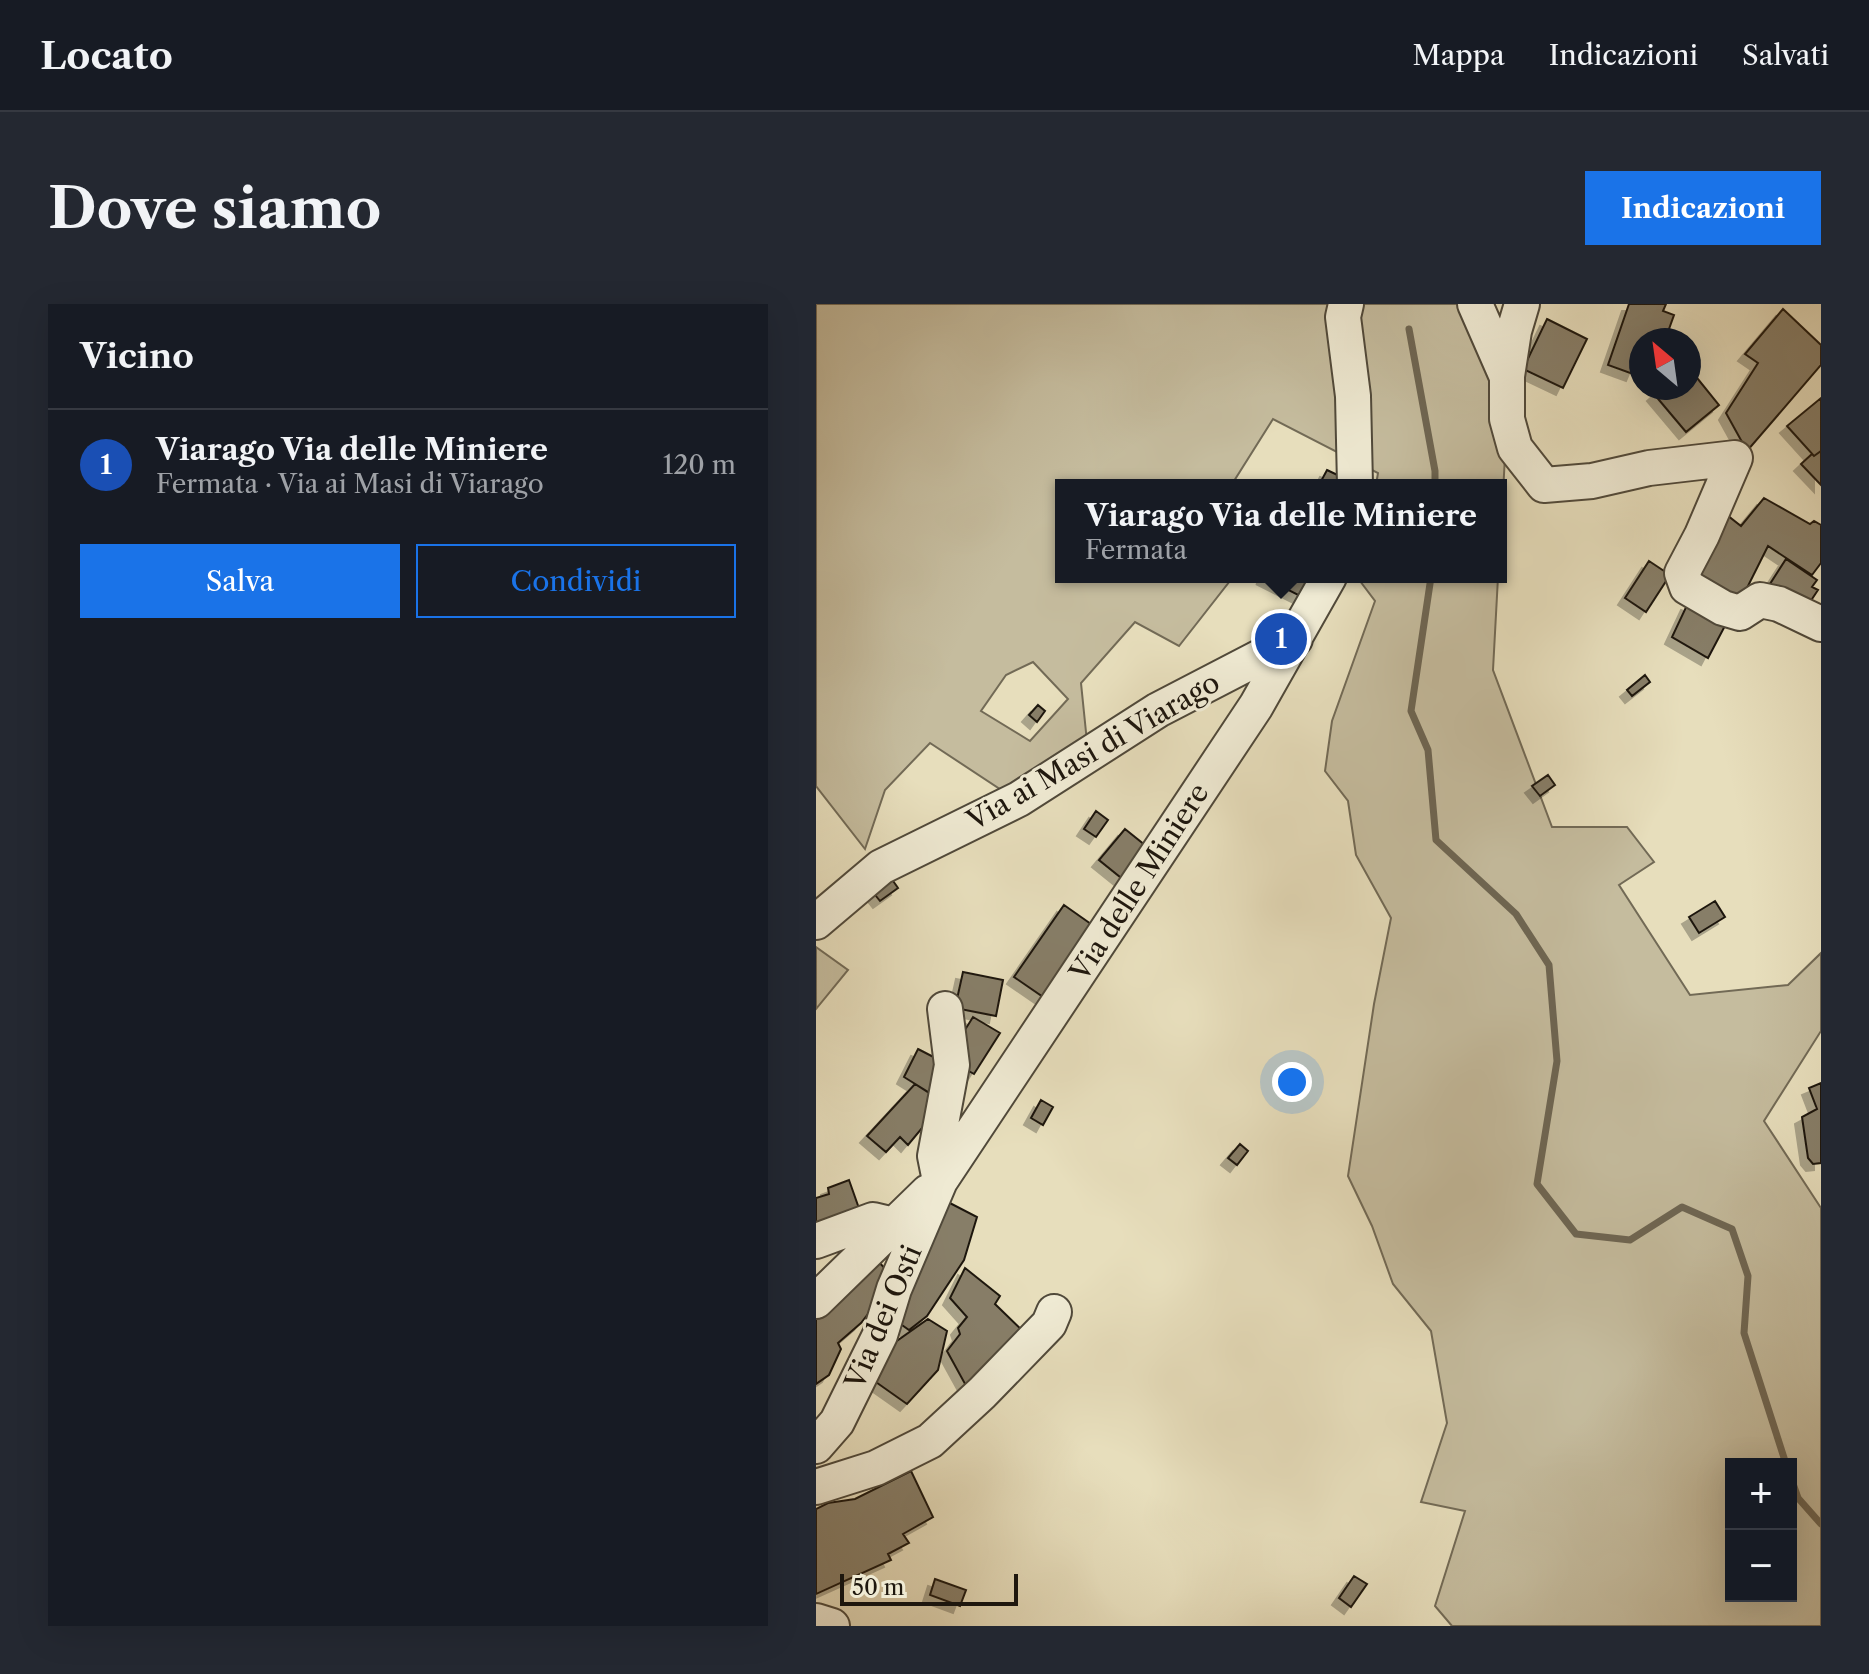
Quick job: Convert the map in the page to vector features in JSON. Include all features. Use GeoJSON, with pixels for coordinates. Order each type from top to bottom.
{"type":"FeatureCollection","features":[{"type":"Feature","properties":{"kind":"street"},"geometry":{"type":"LineString","coordinates":[[1346,304],[1343,317],[1353,396],[1355,479]]}},
{"type":"Feature","properties":{"kind":"street"},"geometry":{"type":"LineString","coordinates":[[1475,304],[1507,377]]}},
{"type":"Feature","properties":{"kind":"street"},"geometry":{"type":"LineString","coordinates":[[1522,304],[1514,331],[1507,377],[1507,419],[1515,448],[1544,485],[1592,481],[1649,468],[1735,458],[1682,573],[1687,587],[1723,608],[1740,613],[1760,600],[1779,604],[1821,624]]}},
{"type":"Feature","properties":{"kind":"street","name":"Via delle Miniere"},"geometry":{"type":"LineString","coordinates":[[940,1181],[1256,706],[1326,583]]}},
{"type":"Feature","properties":{"kind":"street","name":"Via ai Masi di Viarago"},"geometry":{"type":"LineString","coordinates":[[816,922],[881,867],[1019,799],[1158,710],[1296,639]]}},
{"type":"Feature","properties":{"kind":"street"},"geometry":{"type":"LineString","coordinates":[[816,1301],[940,1181],[935,1156],[952,1065],[945,1009]]}},
{"type":"Feature","properties":{"kind":"street","name":"Via dei Osti"},"geometry":{"type":"LineString","coordinates":[[816,1446],[837,1422],[880,1335],[894,1289],[940,1181]]}},
{"type":"Feature","properties":{"kind":"street"},"geometry":{"type":"LineString","coordinates":[[816,1241],[873,1220],[894,1225]]}},
{"type":"Feature","properties":{"kind":"street"},"geometry":{"type":"LineString","coordinates":[[816,1487],[876,1468],[930,1441],[1049,1324],[1054,1312]]}},
{"type":"Feature","properties":{"kind":"street"},"geometry":{"type":"LineString","coordinates":[[816,1621],[832,1626]]}},
{"type":"Feature","properties":{"kind":"shaded area"},"geometry":{"type":"Polygon","coordinates":[[[816,304],[1462,304],[1507,419],[1504,479],[1377,479],[1378,473],[1273,419],[1235,479],[1055,479],[1055,583],[1228,583],[1179,646],[1135,622],[1081,683],[1087,742],[1012,797],[930,743],[885,790],[865,849],[816,786],[816,304]],[[1033,662],[1006,675],[981,711],[1030,741],[1068,699],[1033,662]]]}},
{"type":"Feature","properties":{"kind":"shaded area"},"geometry":{"type":"Polygon","coordinates":[[[1362,583],[1498,583],[1493,670],[1552,827],[1627,827],[1654,862],[1619,885],[1690,995],[1788,985],[1821,953],[1821,1031],[1764,1121],[1821,1208],[1821,1626],[1452,1626],[1435,1606],[1465,1511],[1421,1502],[1447,1423],[1431,1331],[1393,1284],[1372,1226],[1348,1176],[1374,1004],[1391,918],[1356,855],[1348,801],[1325,771],[1332,721],[1375,601],[1362,583]]]}},
{"type":"Feature","properties":{"kind":"shaded area"},"geometry":{"type":"Polygon","coordinates":[[[816,947],[848,970],[816,1009],[816,947]]]}},
{"type":"Feature","properties":{"kind":"building"},"geometry":{"type":"Polygon","coordinates":[[[1629,304],[1666,304],[1663,311],[1674,315],[1669,328],[1629,328],[1629,373],[1608,365],[1629,304]]]}},
{"type":"Feature","properties":{"kind":"building"},"geometry":{"type":"Polygon","coordinates":[[[1783,309],[1821,345],[1821,365],[1747,451],[1726,413],[1758,363],[1745,354],[1783,309]]]}},
{"type":"Feature","properties":{"kind":"building"},"geometry":{"type":"Polygon","coordinates":[[[1547,319],[1587,339],[1563,388],[1523,369],[1547,319]]]}},
{"type":"Feature","properties":{"kind":"building"},"geometry":{"type":"Polygon","coordinates":[[[1701,383],[1719,405],[1686,432],[1659,400],[1701,400],[1701,383]]]}},
{"type":"Feature","properties":{"kind":"building"},"geometry":{"type":"Polygon","coordinates":[[[1821,398],[1821,451],[1814,456],[1787,426],[1821,398]]]}},
{"type":"Feature","properties":{"kind":"building"},"geometry":{"type":"Polygon","coordinates":[[[1821,451],[1821,485],[1801,464],[1821,451]]]}},
{"type":"Feature","properties":{"kind":"building"},"geometry":{"type":"Polygon","coordinates":[[[1327,470],[1346,479],[1322,479],[1327,470]]]}},
{"type":"Feature","properties":{"kind":"building"},"geometry":{"type":"Polygon","coordinates":[[[1764,498],[1810,524],[1814,521],[1821,525],[1821,563],[1812,575],[1768,546],[1736,610],[1692,587],[1718,508],[1741,526],[1764,498]]]}},
{"type":"Feature","properties":{"kind":"building"},"geometry":{"type":"Polygon","coordinates":[[[1786,559],[1817,580],[1812,587],[1818,590],[1804,611],[1768,587],[1786,559]]]}},
{"type":"Feature","properties":{"kind":"building"},"geometry":{"type":"Polygon","coordinates":[[[1649,561],[1670,575],[1646,612],[1625,598],[1649,561]]]}},
{"type":"Feature","properties":{"kind":"building"},"geometry":{"type":"Polygon","coordinates":[[[1275,583],[1315,583],[1306,599],[1275,583]]]}},
{"type":"Feature","properties":{"kind":"building"},"geometry":{"type":"Polygon","coordinates":[[[1688,603],[1727,622],[1708,658],[1672,637],[1688,603]]]}},
{"type":"Feature","properties":{"kind":"building"},"geometry":{"type":"Polygon","coordinates":[[[1645,675],[1650,682],[1632,696],[1627,690],[1645,675]]]}},
{"type":"Feature","properties":{"kind":"building"},"geometry":{"type":"Polygon","coordinates":[[[1038,705],[1045,711],[1037,722],[1029,715],[1038,705]]]}},
{"type":"Feature","properties":{"kind":"building"},"geometry":{"type":"Polygon","coordinates":[[[1548,775],[1555,785],[1540,796],[1532,786],[1548,775]]]}},
{"type":"Feature","properties":{"kind":"building"},"geometry":{"type":"Polygon","coordinates":[[[1096,811],[1108,820],[1096,837],[1084,829],[1096,811]]]}},
{"type":"Feature","properties":{"kind":"building"},"geometry":{"type":"Polygon","coordinates":[[[1125,829],[1151,850],[1125,881],[1099,860],[1125,829]]]}},
{"type":"Feature","properties":{"kind":"building"},"geometry":{"type":"Polygon","coordinates":[[[891,878],[898,888],[880,901],[872,891],[891,878]]]}},
{"type":"Feature","properties":{"kind":"building"},"geometry":{"type":"Polygon","coordinates":[[[1715,901],[1725,917],[1699,933],[1689,917],[1715,901]]]}},
{"type":"Feature","properties":{"kind":"building"},"geometry":{"type":"Polygon","coordinates":[[[1064,905],[1098,929],[1049,1001],[1014,977],[1064,905]]]}},
{"type":"Feature","properties":{"kind":"building"},"geometry":{"type":"Polygon","coordinates":[[[963,972],[1003,980],[996,1016],[955,1008],[963,972]]]}},
{"type":"Feature","properties":{"kind":"building"},"geometry":{"type":"Polygon","coordinates":[[[973,1017],[1000,1033],[974,1074],[953,1062],[953,1049],[973,1017]]]}},
{"type":"Feature","properties":{"kind":"building"},"geometry":{"type":"Polygon","coordinates":[[[918,1049],[949,1065],[933,1095],[904,1077],[918,1049]]]}},
{"type":"Feature","properties":{"kind":"building"},"geometry":{"type":"Polygon","coordinates":[[[1821,1083],[1821,1163],[1813,1164],[1808,1158],[1802,1117],[1817,1109],[1809,1088],[1821,1083]]]}},
{"type":"Feature","properties":{"kind":"building"},"geometry":{"type":"Polygon","coordinates":[[[915,1084],[940,1100],[932,1116],[908,1145],[900,1137],[886,1152],[867,1136],[915,1084]]]}},
{"type":"Feature","properties":{"kind":"building"},"geometry":{"type":"Polygon","coordinates":[[[1041,1100],[1053,1107],[1043,1125],[1031,1118],[1041,1100]]]}},
{"type":"Feature","properties":{"kind":"building"},"geometry":{"type":"Polygon","coordinates":[[[1240,1144],[1248,1151],[1237,1165],[1228,1158],[1240,1144]]]}},
{"type":"Feature","properties":{"kind":"building"},"geometry":{"type":"Polygon","coordinates":[[[849,1180],[862,1217],[816,1234],[816,1198],[829,1194],[828,1188],[849,1180]]]}},
{"type":"Feature","properties":{"kind":"building"},"geometry":{"type":"Polygon","coordinates":[[[944,1200],[977,1217],[964,1260],[927,1316],[909,1330],[892,1318],[944,1200]]]}},
{"type":"Feature","properties":{"kind":"building"},"geometry":{"type":"Polygon","coordinates":[[[873,1256],[895,1279],[861,1323],[838,1343],[841,1349],[829,1375],[816,1384],[816,1310],[873,1256]]]}},
{"type":"Feature","properties":{"kind":"building"},"geometry":{"type":"Polygon","coordinates":[[[965,1268],[1000,1296],[995,1304],[1029,1337],[970,1393],[947,1351],[960,1334],[958,1328],[967,1317],[950,1298],[965,1268]]]}},
{"type":"Feature","properties":{"kind":"building"},"geometry":{"type":"Polygon","coordinates":[[[928,1319],[947,1331],[938,1370],[907,1404],[873,1380],[894,1343],[928,1319]]]}},
{"type":"Feature","properties":{"kind":"building"},"geometry":{"type":"Polygon","coordinates":[[[911,1471],[933,1517],[903,1534],[909,1543],[888,1554],[891,1560],[816,1594],[816,1509],[828,1503],[855,1499],[911,1471]]]}},
{"type":"Feature","properties":{"kind":"building"},"geometry":{"type":"Polygon","coordinates":[[[1354,1576],[1367,1584],[1351,1607],[1339,1598],[1354,1576]]]}},
{"type":"Feature","properties":{"kind":"building"},"geometry":{"type":"Polygon","coordinates":[[[935,1579],[966,1590],[960,1606],[930,1595],[935,1579]]]}},
{"type":"Feature","properties":{"kind":"waterway"},"geometry":{"type":"LineString","coordinates":[[1409,329],[1435,479]]}},
{"type":"Feature","properties":{"kind":"waterway"},"geometry":{"type":"LineString","coordinates":[[1430,583],[1411,711],[1428,750],[1436,840],[1516,914],[1549,965],[1557,1061],[1537,1184],[1576,1234],[1630,1240],[1682,1207],[1732,1229],[1748,1276],[1744,1333],[1784,1458]]}},
{"type":"Feature","properties":{"kind":"waterway"},"geometry":{"type":"LineString","coordinates":[[1797,1495],[1821,1524]]}},
{"type":"Feature","properties":{"kind":"place","name":"Viarago Via delle Miniere"},"geometry":{"type":"Point","coordinates":[1281,639]}}]}
